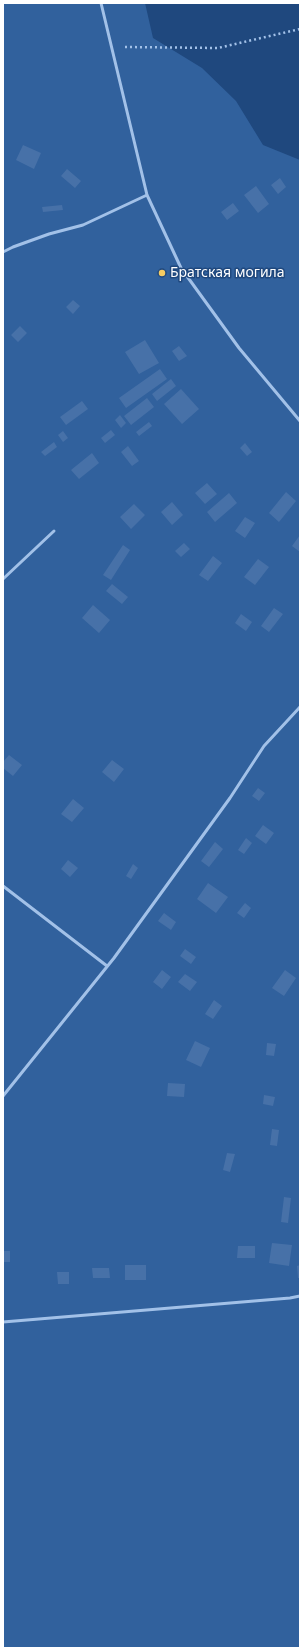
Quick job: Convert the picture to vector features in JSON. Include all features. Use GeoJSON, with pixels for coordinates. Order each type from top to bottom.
{"type":"FeatureCollection","features":[{"type":"Feature","properties":{"kind":"lane"},"geometry":{"type":"LineString","coordinates":[[101,3],[147,195],[181,268],[239,348],[300,421]]}},
{"type":"Feature","properties":{"kind":"lane"},"geometry":{"type":"LineString","coordinates":[[3,252],[12,247],[49,234],[83,225],[147,195]]}},
{"type":"Feature","properties":{"kind":"lane"},"geometry":{"type":"LineString","coordinates":[[3,580],[54,531]]}},
{"type":"Feature","properties":{"kind":"lane"},"geometry":{"type":"LineString","coordinates":[[3,1096],[107,966],[230,798],[264,746],[300,708]]}},
{"type":"Feature","properties":{"kind":"lane"},"geometry":{"type":"LineString","coordinates":[[3,886],[107,966]]}},
{"type":"Feature","properties":{"kind":"lane"},"geometry":{"type":"LineString","coordinates":[[3,1322],[300,1296]]}},
{"type":"Feature","properties":{"kind":"path"},"geometry":{"type":"LineString","coordinates":[[111,47],[218,48],[300,29]]}},
{"type":"Feature","properties":{"kind":"shaded area"},"geometry":{"type":"Polygon","coordinates":[[[3,3],[145,3],[153,38],[202,68],[236,101],[263,145],[300,160],[300,1648],[3,1648],[3,3]]]}},
{"type":"Feature","properties":{"kind":"building"},"geometry":{"type":"Polygon","coordinates":[[[23,145],[41,153],[34,169],[16,160],[23,145]]]}},
{"type":"Feature","properties":{"kind":"building"},"geometry":{"type":"Polygon","coordinates":[[[67,169],[81,181],[75,188],[61,176],[67,169]]]}},
{"type":"Feature","properties":{"kind":"building"},"geometry":{"type":"Polygon","coordinates":[[[280,178],[286,187],[278,194],[271,185],[280,178]]]}},
{"type":"Feature","properties":{"kind":"building"},"geometry":{"type":"Polygon","coordinates":[[[256,186],[269,204],[258,213],[244,195],[256,186]]]}},
{"type":"Feature","properties":{"kind":"building"},"geometry":{"type":"Polygon","coordinates":[[[233,203],[239,211],[227,220],[221,212],[233,203]]]}},
{"type":"Feature","properties":{"kind":"building"},"geometry":{"type":"Polygon","coordinates":[[[62,205],[63,210],[43,212],[42,207],[62,205]]]}},
{"type":"Feature","properties":{"kind":"building"},"geometry":{"type":"Polygon","coordinates":[[[73,300],[80,306],[73,314],[66,307],[73,300]]]}},
{"type":"Feature","properties":{"kind":"building"},"geometry":{"type":"Polygon","coordinates":[[[20,326],[27,333],[18,342],[11,335],[20,326]]]}},
{"type":"Feature","properties":{"kind":"building"},"geometry":{"type":"Polygon","coordinates":[[[145,340],[159,363],[139,374],[125,352],[145,340]]]}},
{"type":"Feature","properties":{"kind":"building"},"geometry":{"type":"Polygon","coordinates":[[[179,346],[187,356],[179,361],[172,351],[179,346]]]}},
{"type":"Feature","properties":{"kind":"building"},"geometry":{"type":"Polygon","coordinates":[[[160,369],[167,379],[126,408],[119,398],[160,369]]]}},
{"type":"Feature","properties":{"kind":"building"},"geometry":{"type":"Polygon","coordinates":[[[171,379],[176,386],[157,401],[152,394],[171,379]]]}},
{"type":"Feature","properties":{"kind":"building"},"geometry":{"type":"Polygon","coordinates":[[[181,389],[199,409],[182,424],[164,404],[181,389]]]}},
{"type":"Feature","properties":{"kind":"building"},"geometry":{"type":"Polygon","coordinates":[[[147,398],[154,407],[131,425],[124,416],[147,398]]]}},
{"type":"Feature","properties":{"kind":"building"},"geometry":{"type":"Polygon","coordinates":[[[82,401],[88,409],[66,425],[60,417],[82,401]]]}},
{"type":"Feature","properties":{"kind":"building"},"geometry":{"type":"Polygon","coordinates":[[[120,415],[126,423],[121,428],[115,420],[120,415]]]}},
{"type":"Feature","properties":{"kind":"building"},"geometry":{"type":"Polygon","coordinates":[[[149,422],[152,426],[139,436],[136,432],[149,422]]]}},
{"type":"Feature","properties":{"kind":"building"},"geometry":{"type":"Polygon","coordinates":[[[111,430],[115,435],[105,443],[101,438],[111,430]]]}},
{"type":"Feature","properties":{"kind":"building"},"geometry":{"type":"Polygon","coordinates":[[[63,431],[68,438],[63,442],[58,435],[63,431]]]}},
{"type":"Feature","properties":{"kind":"building"},"geometry":{"type":"Polygon","coordinates":[[[54,442],[57,447],[45,456],[41,452],[54,442]]]}},
{"type":"Feature","properties":{"kind":"building"},"geometry":{"type":"Polygon","coordinates":[[[245,443],[252,452],[247,456],[240,448],[245,443]]]}},
{"type":"Feature","properties":{"kind":"building"},"geometry":{"type":"Polygon","coordinates":[[[128,446],[139,461],[132,466],[121,452],[128,446]]]}},
{"type":"Feature","properties":{"kind":"building"},"geometry":{"type":"Polygon","coordinates":[[[92,453],[99,463],[79,479],[71,470],[92,453]]]}},
{"type":"Feature","properties":{"kind":"building"},"geometry":{"type":"Polygon","coordinates":[[[207,483],[217,494],[205,504],[195,493],[207,483]]]}},
{"type":"Feature","properties":{"kind":"building"},"geometry":{"type":"Polygon","coordinates":[[[286,492],[296,501],[279,522],[269,513],[286,492]]]}},
{"type":"Feature","properties":{"kind":"building"},"geometry":{"type":"Polygon","coordinates":[[[229,493],[237,503],[215,522],[207,512],[229,493]]]}},
{"type":"Feature","properties":{"kind":"building"},"geometry":{"type":"Polygon","coordinates":[[[172,502],[183,515],[172,525],[161,512],[172,502]]]}},
{"type":"Feature","properties":{"kind":"building"},"geometry":{"type":"Polygon","coordinates":[[[134,504],[145,515],[131,529],[120,517],[134,504]]]}},
{"type":"Feature","properties":{"kind":"building"},"geometry":{"type":"Polygon","coordinates":[[[245,517],[255,523],[245,538],[235,531],[245,517]]]}},
{"type":"Feature","properties":{"kind":"building"},"geometry":{"type":"Polygon","coordinates":[[[300,535],[300,552],[292,546],[300,535]]]}},
{"type":"Feature","properties":{"kind":"building"},"geometry":{"type":"Polygon","coordinates":[[[184,543],[190,549],[181,557],[175,551],[184,543]]]}},
{"type":"Feature","properties":{"kind":"building"},"geometry":{"type":"Polygon","coordinates":[[[123,545],[130,550],[111,580],[103,575],[123,545]]]}},
{"type":"Feature","properties":{"kind":"building"},"geometry":{"type":"Polygon","coordinates":[[[213,556],[222,563],[208,581],[199,575],[213,556]]]}},
{"type":"Feature","properties":{"kind":"building"},"geometry":{"type":"Polygon","coordinates":[[[258,559],[269,567],[255,585],[244,577],[258,559]]]}},
{"type":"Feature","properties":{"kind":"building"},"geometry":{"type":"Polygon","coordinates":[[[112,584],[128,597],[122,604],[106,591],[112,584]]]}},
{"type":"Feature","properties":{"kind":"building"},"geometry":{"type":"Polygon","coordinates":[[[93,605],[110,620],[99,633],[82,618],[93,605]]]}},
{"type":"Feature","properties":{"kind":"building"},"geometry":{"type":"Polygon","coordinates":[[[274,608],[283,614],[269,632],[261,626],[274,608]]]}},
{"type":"Feature","properties":{"kind":"building"},"geometry":{"type":"Polygon","coordinates":[[[241,614],[252,622],[246,631],[235,623],[241,614]]]}},
{"type":"Feature","properties":{"kind":"building"},"geometry":{"type":"Polygon","coordinates":[[[9,755],[22,765],[13,776],[3,768],[3,762],[9,755]]]}},
{"type":"Feature","properties":{"kind":"building"},"geometry":{"type":"Polygon","coordinates":[[[112,760],[124,769],[114,782],[102,772],[112,760]]]}},
{"type":"Feature","properties":{"kind":"building"},"geometry":{"type":"Polygon","coordinates":[[[258,788],[265,793],[259,801],[252,796],[258,788]]]}},
{"type":"Feature","properties":{"kind":"building"},"geometry":{"type":"Polygon","coordinates":[[[73,799],[84,808],[72,822],[61,814],[73,799]]]}},
{"type":"Feature","properties":{"kind":"building"},"geometry":{"type":"Polygon","coordinates":[[[263,825],[274,833],[266,844],[255,836],[263,825]]]}},
{"type":"Feature","properties":{"kind":"building"},"geometry":{"type":"Polygon","coordinates":[[[246,838],[252,843],[244,854],[238,850],[246,838]]]}},
{"type":"Feature","properties":{"kind":"building"},"geometry":{"type":"Polygon","coordinates":[[[215,842],[223,849],[209,867],[201,861],[215,842]]]}},
{"type":"Feature","properties":{"kind":"building"},"geometry":{"type":"Polygon","coordinates":[[[68,860],[78,868],[70,877],[61,869],[68,860]]]}},
{"type":"Feature","properties":{"kind":"building"},"geometry":{"type":"Polygon","coordinates":[[[133,864],[138,868],[131,879],[126,876],[133,864]]]}},
{"type":"Feature","properties":{"kind":"building"},"geometry":{"type":"Polygon","coordinates":[[[208,883],[228,897],[216,913],[197,899],[208,883]]]}},
{"type":"Feature","properties":{"kind":"building"},"geometry":{"type":"Polygon","coordinates":[[[245,903],[251,908],[244,918],[237,913],[245,903]]]}},
{"type":"Feature","properties":{"kind":"building"},"geometry":{"type":"Polygon","coordinates":[[[164,913],[176,922],[171,930],[158,921],[164,913]]]}},
{"type":"Feature","properties":{"kind":"building"},"geometry":{"type":"Polygon","coordinates":[[[185,949],[196,957],[191,964],[180,956],[185,949]]]}},
{"type":"Feature","properties":{"kind":"building"},"geometry":{"type":"Polygon","coordinates":[[[162,970],[171,977],[162,989],[153,982],[162,970]]]}},
{"type":"Feature","properties":{"kind":"building"},"geometry":{"type":"Polygon","coordinates":[[[285,970],[296,978],[284,996],[272,988],[285,970]]]}},
{"type":"Feature","properties":{"kind":"building"},"geometry":{"type":"Polygon","coordinates":[[[185,974],[197,982],[190,991],[178,982],[185,974]]]}},
{"type":"Feature","properties":{"kind":"building"},"geometry":{"type":"Polygon","coordinates":[[[214,1000],[222,1006],[213,1019],[205,1014],[214,1000]]]}},
{"type":"Feature","properties":{"kind":"building"},"geometry":{"type":"Polygon","coordinates":[[[195,1041],[210,1048],[201,1067],[186,1060],[195,1041]]]}},
{"type":"Feature","properties":{"kind":"building"},"geometry":{"type":"Polygon","coordinates":[[[267,1043],[276,1044],[274,1056],[266,1055],[267,1043]]]}},
{"type":"Feature","properties":{"kind":"building"},"geometry":{"type":"Polygon","coordinates":[[[168,1083],[185,1084],[184,1097],[167,1096],[168,1083]]]}},
{"type":"Feature","properties":{"kind":"building"},"geometry":{"type":"Polygon","coordinates":[[[264,1095],[275,1097],[273,1106],[263,1104],[264,1095]]]}},
{"type":"Feature","properties":{"kind":"building"},"geometry":{"type":"Polygon","coordinates":[[[272,1129],[279,1130],[277,1146],[270,1145],[272,1129]]]}},
{"type":"Feature","properties":{"kind":"building"},"geometry":{"type":"Polygon","coordinates":[[[227,1153],[235,1154],[230,1172],[223,1170],[227,1153]]]}},
{"type":"Feature","properties":{"kind":"building"},"geometry":{"type":"Polygon","coordinates":[[[284,1197],[291,1198],[288,1223],[281,1222],[284,1197]]]}},
{"type":"Feature","properties":{"kind":"building"},"geometry":{"type":"Polygon","coordinates":[[[272,1243],[292,1245],[289,1266],[269,1263],[272,1243]]]}},
{"type":"Feature","properties":{"kind":"building"},"geometry":{"type":"Polygon","coordinates":[[[238,1246],[255,1246],[255,1258],[237,1258],[238,1246]]]}},
{"type":"Feature","properties":{"kind":"building"},"geometry":{"type":"Polygon","coordinates":[[[3,1251],[10,1251],[10,1262],[3,1262],[3,1251]]]}},
{"type":"Feature","properties":{"kind":"building"},"geometry":{"type":"Polygon","coordinates":[[[125,1265],[146,1265],[146,1280],[125,1280],[125,1265]]]}},
{"type":"Feature","properties":{"kind":"building"},"geometry":{"type":"Polygon","coordinates":[[[300,1265],[300,1278],[298,1278],[297,1266],[300,1265]]]}},
{"type":"Feature","properties":{"kind":"building"},"geometry":{"type":"Polygon","coordinates":[[[92,1268],[109,1268],[110,1278],[93,1278],[92,1268]]]}},
{"type":"Feature","properties":{"kind":"building"},"geometry":{"type":"Polygon","coordinates":[[[57,1272],[69,1272],[69,1284],[58,1284],[57,1272]]]}},
{"type":"Feature","properties":{"kind":"place","name":"Братская могила"},"geometry":{"type":"Point","coordinates":[162,273]}}]}
